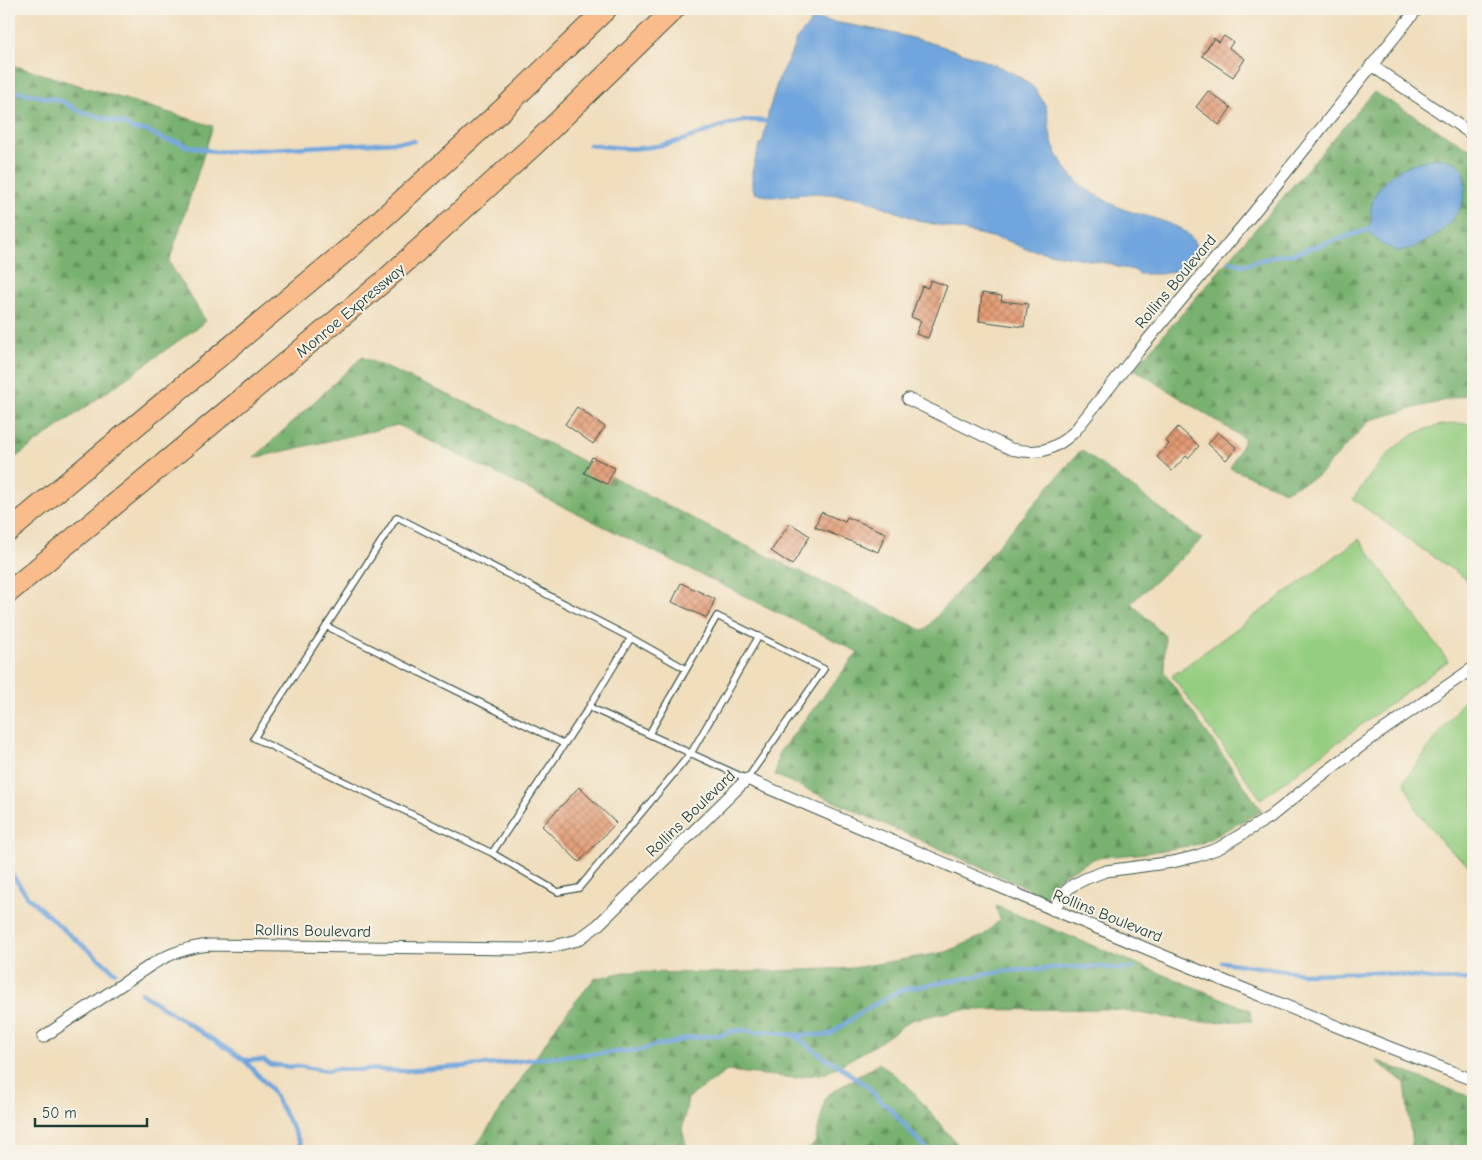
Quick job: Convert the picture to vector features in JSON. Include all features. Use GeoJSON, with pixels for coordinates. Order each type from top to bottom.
{"type":"FeatureCollection","features":[{"type":"Feature","properties":{"kind":"highway"},"geometry":{"type":"LineString","coordinates":[[9,531],[352,246],[503,109],[606,9]]}},
{"type":"Feature","properties":{"kind":"highway","name":"Monroe Expressway"},"geometry":{"type":"LineString","coordinates":[[9,592],[384,282],[535,144],[674,9]]}},
{"type":"Feature","properties":{"kind":"street","name":"Rollins Boulevard"},"geometry":{"type":"LineString","coordinates":[[908,399],[1011,449],[1037,452],[1052,449],[1063,442],[1074,432],[1251,216],[1417,9]]}},
{"type":"Feature","properties":{"kind":"street"},"geometry":{"type":"LineString","coordinates":[[1371,64],[1473,134]]}},
{"type":"Feature","properties":{"kind":"street"},"geometry":{"type":"LineString","coordinates":[[1053,910],[1067,890],[1087,878],[1106,871],[1173,862],[1219,848],[1270,816],[1361,746],[1473,668]]}},
{"type":"Feature","properties":{"kind":"street","name":"Rollins Boulevard"},"geometry":{"type":"LineString","coordinates":[[44,1037],[165,956],[195,946],[525,949],[554,946],[578,940],[598,926],[747,779],[1053,910],[1276,1002],[1473,1080]]}},
{"type":"Feature","properties":{"kind":"lane"},"geometry":{"type":"LineString","coordinates":[[686,669],[632,638],[397,517],[254,738],[492,854],[558,892],[579,888],[691,753],[759,636]]}},
{"type":"Feature","properties":{"kind":"lane"},"geometry":{"type":"LineString","coordinates":[[589,707],[747,779],[824,668],[717,616],[649,734]]}},
{"type":"Feature","properties":{"kind":"lane"},"geometry":{"type":"LineString","coordinates":[[326,626],[564,744]]}},
{"type":"Feature","properties":{"kind":"lane"},"geometry":{"type":"LineString","coordinates":[[492,854],[632,638]]}},
{"type":"Feature","properties":{"kind":"green space"},"geometry":{"type":"Polygon","coordinates":[[[9,64],[213,126],[169,262],[206,321],[9,462],[9,64]]]}},
{"type":"Feature","properties":{"kind":"green space"},"geometry":{"type":"Polygon","coordinates":[[[1374,92],[1473,151],[1473,393],[1370,420],[1318,476],[1285,491],[1230,468],[1245,439],[1134,369],[1374,92]]]}},
{"type":"Feature","properties":{"kind":"green space"},"geometry":{"type":"Polygon","coordinates":[[[362,357],[494,415],[730,538],[924,631],[1081,450],[1202,539],[1131,603],[1165,636],[1164,672],[1262,811],[1200,844],[1146,853],[1095,858],[1056,879],[1047,897],[775,775],[778,754],[858,652],[398,425],[254,458],[362,357]]]}},
{"type":"Feature","properties":{"kind":"green space"},"geometry":{"type":"Polygon","coordinates":[[[1456,423],[1473,424],[1473,581],[1471,582],[1353,499],[1385,457],[1405,440],[1416,433],[1435,426],[1456,423]]]}},
{"type":"Feature","properties":{"kind":"green space"},"geometry":{"type":"Polygon","coordinates":[[[1359,539],[1448,661],[1261,799],[1172,676],[1359,539]]]}},
{"type":"Feature","properties":{"kind":"green space"},"geometry":{"type":"Polygon","coordinates":[[[1473,688],[1473,869],[1443,844],[1418,812],[1404,781],[1473,688]]]}},
{"type":"Feature","properties":{"kind":"green space"},"geometry":{"type":"Polygon","coordinates":[[[996,906],[1250,1010],[1252,1021],[1198,1022],[1111,1009],[957,1010],[911,1020],[876,1045],[826,1073],[794,1078],[727,1071],[688,1098],[682,1130],[688,1151],[470,1151],[481,1139],[560,1021],[594,979],[624,972],[718,973],[853,968],[946,952],[983,936],[1000,920],[996,906]]]}},
{"type":"Feature","properties":{"kind":"green space"},"geometry":{"type":"Polygon","coordinates":[[[1375,1060],[1473,1098],[1473,1151],[1416,1151],[1412,1145],[1405,1083],[1375,1060]]]}},
{"type":"Feature","properties":{"kind":"green space"},"geometry":{"type":"Polygon","coordinates":[[[879,1063],[906,1084],[963,1151],[807,1151],[815,1143],[826,1096],[879,1063]]]}},
{"type":"Feature","properties":{"kind":"water"},"geometry":{"type":"Polygon","coordinates":[[[820,20],[878,30],[934,44],[988,62],[1019,77],[1033,87],[1044,103],[1052,141],[1062,163],[1077,182],[1118,207],[1161,220],[1185,231],[1200,253],[1175,271],[1161,274],[1139,274],[1134,270],[1117,267],[1112,264],[1026,249],[1006,240],[920,221],[859,197],[816,193],[771,197],[755,193],[752,187],[752,172],[759,146],[763,141],[769,110],[779,77],[795,46],[795,41],[812,21],[820,20]]]}},
{"type":"Feature","properties":{"kind":"water"},"geometry":{"type":"Polygon","coordinates":[[[1440,158],[1456,162],[1463,170],[1466,185],[1462,206],[1447,226],[1433,237],[1413,248],[1397,251],[1382,244],[1367,230],[1372,219],[1371,207],[1381,186],[1388,178],[1407,166],[1440,158]]]}},
{"type":"Feature","properties":{"kind":"building"},"geometry":{"type":"Polygon","coordinates":[[[1224,36],[1233,42],[1229,48],[1245,59],[1233,77],[1202,56],[1214,38],[1219,42],[1224,36]]]}},
{"type":"Feature","properties":{"kind":"building"},"geometry":{"type":"Polygon","coordinates":[[[1208,91],[1231,108],[1219,125],[1196,107],[1208,91]]]}},
{"type":"Feature","properties":{"kind":"building"},"geometry":{"type":"Polygon","coordinates":[[[931,280],[947,286],[928,338],[916,334],[921,321],[911,317],[922,286],[928,288],[931,280]]]}},
{"type":"Feature","properties":{"kind":"building"},"geometry":{"type":"Polygon","coordinates":[[[982,293],[1002,296],[1001,301],[1028,304],[1024,327],[979,321],[982,293]]]}},
{"type":"Feature","properties":{"kind":"building"},"geometry":{"type":"Polygon","coordinates":[[[577,407],[605,427],[593,444],[565,424],[577,407]]]}},
{"type":"Feature","properties":{"kind":"building"},"geometry":{"type":"Polygon","coordinates":[[[1178,427],[1199,446],[1172,471],[1157,457],[1169,444],[1166,441],[1178,427]]]}},
{"type":"Feature","properties":{"kind":"building"},"geometry":{"type":"Polygon","coordinates":[[[1218,432],[1237,448],[1226,460],[1208,444],[1218,432]]]}},
{"type":"Feature","properties":{"kind":"building"},"geometry":{"type":"Polygon","coordinates":[[[592,457],[615,468],[607,484],[584,473],[592,457]]]}},
{"type":"Feature","properties":{"kind":"building"},"geometry":{"type":"Polygon","coordinates":[[[821,512],[845,522],[847,517],[886,533],[878,552],[815,527],[821,512]]]}},
{"type":"Feature","properties":{"kind":"building"},"geometry":{"type":"Polygon","coordinates":[[[790,523],[810,536],[792,565],[771,551],[790,523]]]}},
{"type":"Feature","properties":{"kind":"building"},"geometry":{"type":"Polygon","coordinates":[[[681,583],[715,599],[707,618],[672,602],[681,583]]]}},
{"type":"Feature","properties":{"kind":"building"},"geometry":{"type":"Polygon","coordinates":[[[579,787],[616,823],[579,862],[542,826],[579,787]]]}},
{"type":"Feature","properties":{"kind":"waterway"},"geometry":{"type":"LineString","coordinates":[[9,91],[62,101],[79,111],[127,125],[132,129],[148,131],[163,139],[216,152],[414,141]]}},
{"type":"Feature","properties":{"kind":"waterway"},"geometry":{"type":"LineString","coordinates":[[590,145],[628,149],[663,145],[728,124],[750,120],[772,123]]}},
{"type":"Feature","properties":{"kind":"waterway"},"geometry":{"type":"LineString","coordinates":[[1229,261],[1244,265],[1275,256],[1292,254],[1367,230]]}},
{"type":"Feature","properties":{"kind":"waterway"},"geometry":{"type":"LineString","coordinates":[[9,870],[28,897],[115,972]]}},
{"type":"Feature","properties":{"kind":"waterway"},"geometry":{"type":"LineString","coordinates":[[1222,962],[1310,974],[1375,972],[1438,980],[1473,979]]}},
{"type":"Feature","properties":{"kind":"waterway"},"geometry":{"type":"LineString","coordinates":[[244,1060],[264,1060],[269,1064],[329,1071],[335,1069],[401,1071],[642,1050],[659,1044],[664,1045],[688,1038],[721,1035],[744,1030],[793,1035],[829,1035],[860,1013],[900,990],[1005,971],[1071,967],[1133,968]]}},
{"type":"Feature","properties":{"kind":"waterway"},"geometry":{"type":"LineString","coordinates":[[141,993],[244,1060],[271,1089],[304,1151]]}},
{"type":"Feature","properties":{"kind":"waterway"},"geometry":{"type":"LineString","coordinates":[[793,1035],[868,1087],[929,1151]]}}]}
